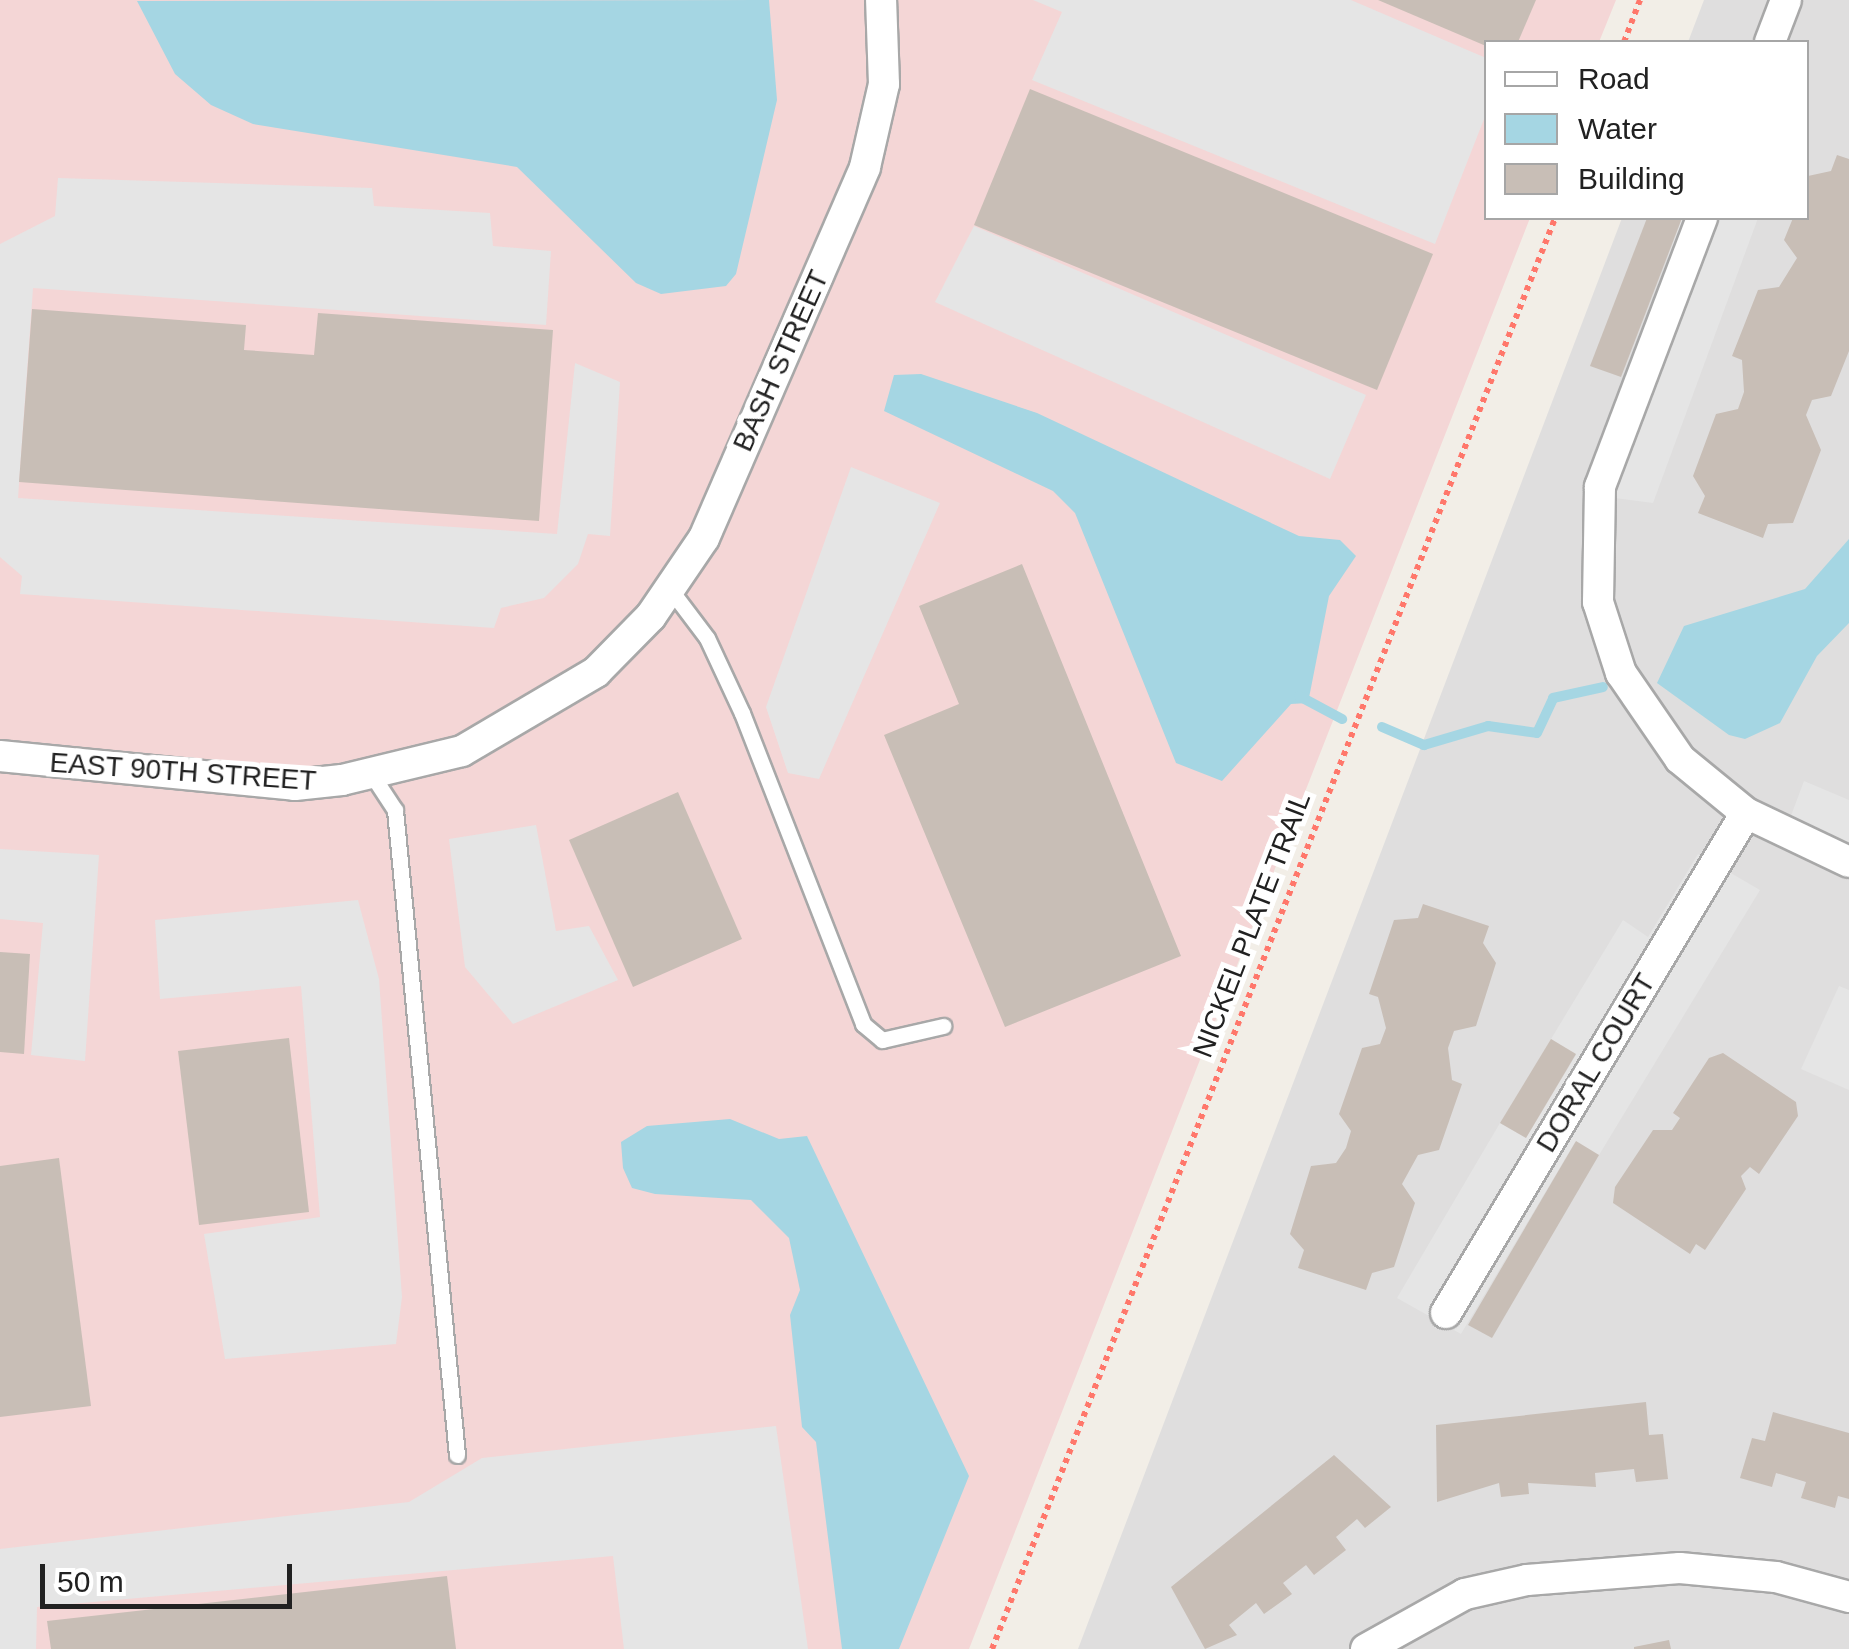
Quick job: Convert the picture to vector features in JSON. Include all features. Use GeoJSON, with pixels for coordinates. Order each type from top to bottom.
{"type":"FeatureCollection","features":[{"type":"Feature","properties":{"kind":"street","name":"BASH STREET"},"geometry":{"type":"LineString","coordinates":[[584,681],[670,590],[704,538],[865,167],[884,84],[881,0]]}},
{"type":"Feature","properties":{"kind":"street"},"geometry":{"type":"LineString","coordinates":[[1771,40],[1786,0]]}},
{"type":"Feature","properties":{"kind":"street"},"geometry":{"type":"LineString","coordinates":[[1701,220],[1600,486],[1594,580],[1612,653],[1650,724],[1746,813],[1849,862]]}},
{"type":"Feature","properties":{"kind":"street","name":"EAST 90TH STREET"},"geometry":{"type":"LineString","coordinates":[[0,756],[295,785],[372,775],[462,751],[584,681]]}},
{"type":"Feature","properties":{"kind":"street","name":"DORAL COURT"},"geometry":{"type":"LineString","coordinates":[[1446,1314],[1746,813]]}},
{"type":"Feature","properties":{"kind":"street"},"geometry":{"type":"LineString","coordinates":[[1366,1649],[1466,1594],[1526,1580],[1680,1568],[1776,1577],[1849,1597]]}},
{"type":"Feature","properties":{"kind":"lane"},"geometry":{"type":"LineString","coordinates":[[670,590],[707,638],[742,713],[863,1024],[882,1040],[943,1026]]}},
{"type":"Feature","properties":{"kind":"lane"},"geometry":{"type":"LineString","coordinates":[[372,775],[395,810],[457,1454]]}},
{"type":"Feature","properties":{"kind":"path"},"geometry":{"type":"LineString","coordinates":[[1625,40],[1640,0]]}},
{"type":"Feature","properties":{"kind":"path","name":"NICKEL PLATE TRAIL"},"geometry":{"type":"LineString","coordinates":[[992,1649],[1554,220]]}},
{"type":"Feature","properties":{"kind":"shaded area"},"geometry":{"type":"Polygon","coordinates":[[[0,0],[1616,0],[1600,40],[1484,40],[1484,220],[1529,220],[969,1649],[0,1649],[0,0]]]}},
{"type":"Feature","properties":{"kind":"shaded area"},"geometry":{"type":"Polygon","coordinates":[[[1033,0],[1351,0],[1484,57],[1484,119],[1435,244],[1032,80],[1062,12],[1033,0]]]}},
{"type":"Feature","properties":{"kind":"shaded area"},"geometry":{"type":"Polygon","coordinates":[[[1704,0],[1849,0],[1849,1649],[1078,1649],[1621,220],[1809,220],[1809,40],[1689,40],[1704,0]]]}},
{"type":"Feature","properties":{"kind":"shaded area"},"geometry":{"type":"Polygon","coordinates":[[[58,178],[372,188],[374,206],[490,213],[493,246],[551,251],[546,325],[33,288],[18,498],[557,534],[575,363],[620,382],[610,536],[588,534],[578,564],[544,598],[501,608],[494,628],[20,594],[22,576],[0,557],[0,244],[55,216],[58,178]]]}},
{"type":"Feature","properties":{"kind":"shaded area"},"geometry":{"type":"Polygon","coordinates":[[[1681,220],[1757,220],[1653,503],[1584,494],[1681,220]]]}},
{"type":"Feature","properties":{"kind":"shaded area"},"geometry":{"type":"Polygon","coordinates":[[[974,226],[1366,395],[1330,479],[935,302],[974,226]]]}},
{"type":"Feature","properties":{"kind":"shaded area"},"geometry":{"type":"Polygon","coordinates":[[[851,467],[940,503],[819,779],[788,773],[766,707],[851,467]]]}},
{"type":"Feature","properties":{"kind":"shaded area"},"geometry":{"type":"Polygon","coordinates":[[[1804,781],[1849,800],[1849,874],[1780,845],[1804,781]]]}},
{"type":"Feature","properties":{"kind":"shaded area"},"geometry":{"type":"Polygon","coordinates":[[[536,825],[556,931],[589,926],[618,980],[513,1024],[465,967],[449,839],[536,825]]]}},
{"type":"Feature","properties":{"kind":"shaded area"},"geometry":{"type":"Polygon","coordinates":[[[0,849],[99,855],[85,1061],[31,1055],[43,923],[0,919],[0,849]]]}},
{"type":"Feature","properties":{"kind":"shaded area"},"geometry":{"type":"Polygon","coordinates":[[[1698,854],[1760,890],[1599,1155],[1575,1142],[1461,1334],[1397,1298],[1500,1123],[1526,1138],[1576,1055],[1551,1039],[1623,920],[1648,937],[1698,854]]]}},
{"type":"Feature","properties":{"kind":"shaded area"},"geometry":{"type":"Polygon","coordinates":[[[358,900],[379,979],[402,1297],[396,1344],[225,1359],[204,1234],[320,1217],[301,986],[160,999],[155,920],[358,900]]]}},
{"type":"Feature","properties":{"kind":"shaded area"},"geometry":{"type":"Polygon","coordinates":[[[1839,986],[1849,990],[1849,1090],[1801,1069],[1839,986]]]}},
{"type":"Feature","properties":{"kind":"shaded area"},"geometry":{"type":"Polygon","coordinates":[[[776,1426],[808,1649],[624,1649],[613,1556],[37,1607],[36,1649],[0,1649],[0,1549],[409,1502],[482,1458],[776,1426]]]}},
{"type":"Feature","properties":{"kind":"water"},"geometry":{"type":"Polygon","coordinates":[[[769,0],[777,100],[736,274],[726,286],[661,294],[636,283],[517,167],[253,124],[211,105],[175,74],[137,1],[769,0]]]}},
{"type":"Feature","properties":{"kind":"water"},"geometry":{"type":"Polygon","coordinates":[[[921,374],[1037,413],[1299,536],[1340,540],[1356,556],[1329,596],[1308,703],[1291,704],[1222,781],[1176,763],[1075,513],[1053,491],[884,411],[894,375],[921,374]]]}},
{"type":"Feature","properties":{"kind":"water"},"geometry":{"type":"Polygon","coordinates":[[[1849,539],[1849,623],[1817,656],[1780,723],[1745,739],[1729,735],[1657,683],[1684,626],[1805,589],[1849,539]]]}},
{"type":"Feature","properties":{"kind":"water"},"geometry":{"type":"Polygon","coordinates":[[[730,1119],[779,1139],[807,1136],[969,1476],[899,1649],[842,1649],[816,1442],[802,1427],[790,1315],[800,1290],[789,1238],[751,1200],[655,1194],[632,1188],[623,1168],[621,1142],[647,1126],[730,1119]]]}},
{"type":"Feature","properties":{"kind":"building"},"geometry":{"type":"Polygon","coordinates":[[[1378,0],[1536,0],[1519,40],[1484,40],[1484,45],[1378,0]]]}},
{"type":"Feature","properties":{"kind":"building"},"geometry":{"type":"Polygon","coordinates":[[[1030,89],[1433,254],[1377,390],[974,225],[1030,89]]]}},
{"type":"Feature","properties":{"kind":"building"},"geometry":{"type":"Polygon","coordinates":[[[1837,155],[1849,159],[1849,351],[1831,396],[1812,400],[1806,415],[1821,450],[1793,523],[1768,524],[1763,538],[1698,513],[1705,496],[1693,476],[1716,414],[1738,409],[1744,392],[1742,360],[1732,356],[1758,290],[1779,287],[1797,258],[1784,240],[1792,220],[1809,220],[1809,176],[1831,171],[1837,155]]]}},
{"type":"Feature","properties":{"kind":"building"},"geometry":{"type":"Polygon","coordinates":[[[1646,220],[1681,220],[1621,377],[1590,366],[1646,220]]]}},
{"type":"Feature","properties":{"kind":"building"},"geometry":{"type":"Polygon","coordinates":[[[32,309],[246,325],[244,350],[314,355],[318,313],[553,330],[539,521],[19,482],[32,309]]]}},
{"type":"Feature","properties":{"kind":"building"},"geometry":{"type":"Polygon","coordinates":[[[1022,564],[1181,956],[1005,1027],[884,735],[959,704],[919,606],[1022,564]]]}},
{"type":"Feature","properties":{"kind":"building"},"geometry":{"type":"Polygon","coordinates":[[[678,792],[742,939],[633,987],[569,840],[678,792]]]}},
{"type":"Feature","properties":{"kind":"building"},"geometry":{"type":"Polygon","coordinates":[[[1423,904],[1489,926],[1483,943],[1496,963],[1476,1026],[1454,1031],[1448,1048],[1452,1080],[1462,1084],[1439,1150],[1418,1155],[1402,1184],[1415,1203],[1394,1267],[1372,1273],[1366,1290],[1298,1268],[1304,1250],[1290,1234],[1311,1166],[1336,1163],[1346,1148],[1351,1131],[1339,1114],[1362,1048],[1380,1044],[1386,1028],[1378,997],[1369,994],[1394,920],[1418,918],[1423,904]]]}},
{"type":"Feature","properties":{"kind":"building"},"geometry":{"type":"Polygon","coordinates":[[[0,952],[30,954],[24,1054],[0,1052],[0,952]]]}},
{"type":"Feature","properties":{"kind":"building"},"geometry":{"type":"Polygon","coordinates":[[[289,1038],[309,1212],[199,1225],[178,1051],[289,1038]]]}},
{"type":"Feature","properties":{"kind":"building"},"geometry":{"type":"Polygon","coordinates":[[[1551,1039],[1576,1054],[1526,1138],[1500,1123],[1551,1039]]]}},
{"type":"Feature","properties":{"kind":"building"},"geometry":{"type":"Polygon","coordinates":[[[1723,1053],[1796,1102],[1798,1116],[1759,1174],[1750,1167],[1741,1176],[1746,1189],[1705,1250],[1696,1244],[1690,1254],[1613,1203],[1615,1187],[1653,1130],[1672,1130],[1680,1118],[1673,1113],[1709,1058],[1723,1053]]]}},
{"type":"Feature","properties":{"kind":"building"},"geometry":{"type":"Polygon","coordinates":[[[1576,1141],[1599,1155],[1492,1338],[1468,1325],[1576,1141]]]}},
{"type":"Feature","properties":{"kind":"building"},"geometry":{"type":"Polygon","coordinates":[[[59,1158],[91,1406],[0,1417],[0,1166],[59,1158]]]}},
{"type":"Feature","properties":{"kind":"building"},"geometry":{"type":"Polygon","coordinates":[[[1646,1402],[1649,1435],[1663,1434],[1668,1479],[1636,1482],[1634,1469],[1595,1473],[1596,1487],[1528,1483],[1529,1494],[1501,1497],[1499,1483],[1437,1502],[1436,1425],[1646,1402]]]}},
{"type":"Feature","properties":{"kind":"building"},"geometry":{"type":"Polygon","coordinates":[[[1773,1412],[1849,1433],[1849,1499],[1838,1496],[1835,1508],[1801,1498],[1806,1482],[1776,1473],[1772,1487],[1740,1478],[1752,1438],[1765,1441],[1773,1412]]]}},
{"type":"Feature","properties":{"kind":"building"},"geometry":{"type":"Polygon","coordinates":[[[1334,1455],[1391,1507],[1365,1528],[1357,1519],[1336,1537],[1346,1550],[1314,1575],[1306,1565],[1283,1583],[1292,1594],[1264,1614],[1256,1603],[1229,1625],[1237,1635],[1205,1649],[1171,1587],[1334,1455]]]}},
{"type":"Feature","properties":{"kind":"building"},"geometry":{"type":"Polygon","coordinates":[[[447,1576],[456,1649],[51,1649],[47,1621],[447,1576]]]}},
{"type":"Feature","properties":{"kind":"building"},"geometry":{"type":"Polygon","coordinates":[[[1669,1640],[1671,1649],[1634,1649],[1634,1647],[1669,1640]]]}},
{"type":"Feature","properties":{"kind":"waterway"},"geometry":{"type":"LineString","coordinates":[[1382,727],[1424,745],[1488,726],[1537,733],[1553,698],[1603,687]]}},
{"type":"Feature","properties":{"kind":"waterway"},"geometry":{"type":"LineString","coordinates":[[1299,696],[1342,719]]}}]}
